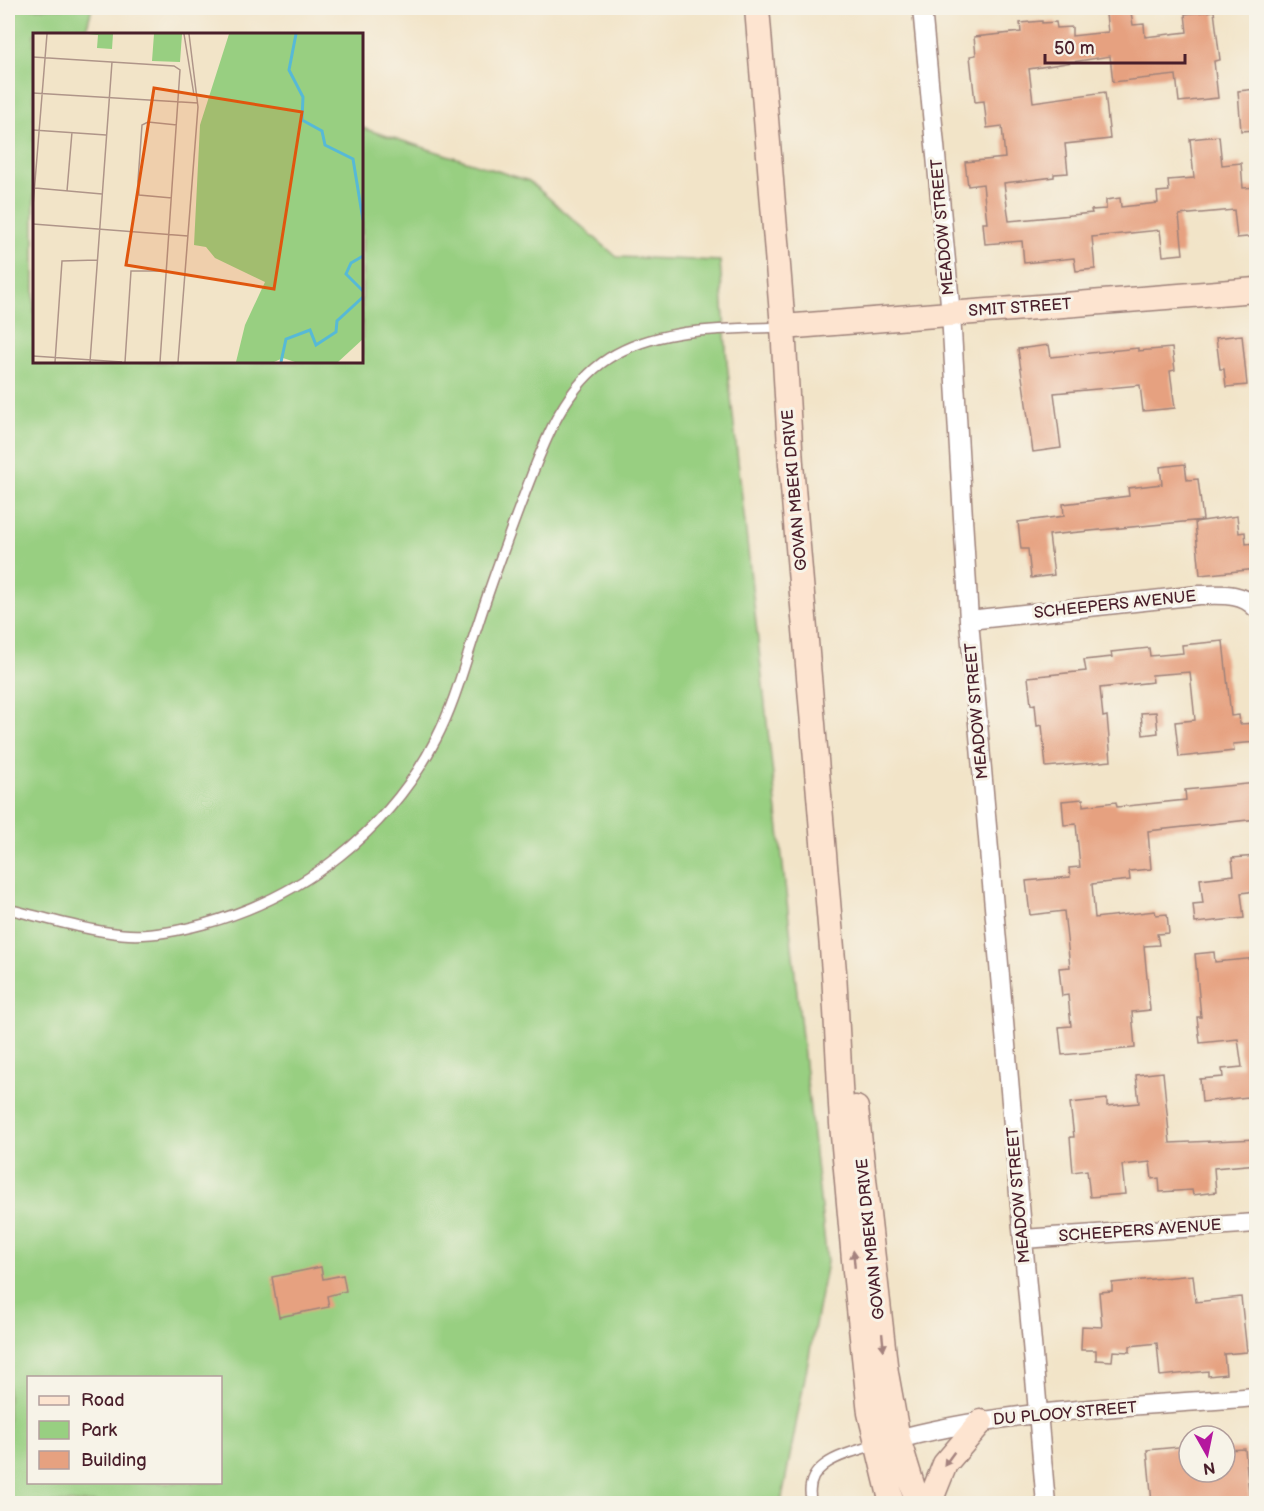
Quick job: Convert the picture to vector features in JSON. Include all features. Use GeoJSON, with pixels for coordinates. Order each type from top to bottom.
{"type":"FeatureCollection","features":[{"type":"Feature","properties":{"kind":"main road","name":"GOVAN MBEKI DRIVE"},"geometry":{"type":"LineString","coordinates":[[756,8],[783,327],[791,464],[834,972],[842,1124],[855,1271],[887,1442],[891,1503]]}},
{"type":"Feature","properties":{"kind":"main road","name":"SMIT STREET"},"geometry":{"type":"LineString","coordinates":[[783,327],[1257,290]]}},
{"type":"Feature","properties":{"kind":"main road"},"geometry":{"type":"LineString","coordinates":[[929,1503],[945,1464],[981,1422]]}},
{"type":"Feature","properties":{"kind":"main road","name":"GOVAN MBEKI DRIVE"},"geometry":{"type":"LineString","coordinates":[[887,1442],[918,1503]]}},
{"type":"Feature","properties":{"kind":"street","name":"MEADOW STREET"},"geometry":{"type":"LineString","coordinates":[[922,8],[951,314],[969,620],[1046,1503]]}},
{"type":"Feature","properties":{"kind":"street","name":"SCHEEPERS AVENUE"},"geometry":{"type":"LineString","coordinates":[[969,620],[1199,595],[1228,595],[1247,599],[1257,608]]}},
{"type":"Feature","properties":{"kind":"street","name":"SCHEEPERS AVENUE"},"geometry":{"type":"LineString","coordinates":[[1023,1239],[1257,1223]]}},
{"type":"Feature","properties":{"kind":"street","name":"DU PLOOY STREET"},"geometry":{"type":"LineString","coordinates":[[887,1442],[981,1422],[1037,1415],[1257,1397]]}},
{"type":"Feature","properties":{"kind":"lane"},"geometry":{"type":"LineString","coordinates":[[8,909],[123,934],[154,934],[189,928],[232,916],[310,878],[338,859],[397,801],[436,740],[450,708],[492,579],[532,475],[552,429],[570,396],[608,358],[655,338],[678,333],[783,327]]}},
{"type":"Feature","properties":{"kind":"lane"},"geometry":{"type":"LineString","coordinates":[[812,1503],[810,1484],[822,1465],[844,1455],[887,1442]]}},
{"type":"Feature","properties":{"kind":"green space"},"geometry":{"type":"Polygon","coordinates":[[[8,8],[92,8],[85,33],[33,33],[33,363],[363,363],[363,128],[529,181],[617,257],[720,261],[727,362],[827,1262],[781,1503],[8,1503],[8,8]]]}},
{"type":"Feature","properties":{"kind":"building"},"geometry":{"type":"Polygon","coordinates":[[[1214,11],[1220,60],[1214,61],[1218,98],[1179,102],[1176,75],[1113,82],[1110,56],[1029,69],[1033,102],[1105,92],[1110,139],[1065,144],[1068,173],[1004,183],[1009,221],[1092,213],[1091,210],[1106,209],[1106,200],[1120,198],[1121,207],[1158,203],[1157,192],[1169,191],[1168,180],[1194,178],[1190,139],[1219,136],[1222,165],[1241,163],[1243,188],[1257,187],[1257,236],[1237,238],[1234,210],[1179,215],[1183,254],[1163,256],[1160,230],[1092,237],[1095,269],[1076,271],[1074,258],[1024,263],[1022,241],[985,244],[983,223],[987,223],[983,184],[968,186],[965,162],[1005,158],[1002,126],[987,128],[984,101],[975,102],[970,56],[976,55],[974,37],[1021,32],[1020,23],[1042,21],[1042,23],[1056,22],[1057,28],[1072,27],[1072,36],[1108,32],[1106,14],[1131,12],[1133,25],[1144,24],[1145,37],[1187,32],[1185,14],[1214,11]]]}},
{"type":"Feature","properties":{"kind":"building"},"geometry":{"type":"Polygon","coordinates":[[[1257,89],[1257,130],[1241,131],[1238,91],[1257,89]]]}},
{"type":"Feature","properties":{"kind":"building"},"geometry":{"type":"Polygon","coordinates":[[[1242,335],[1247,385],[1226,387],[1224,369],[1220,369],[1216,338],[1242,335]]]}},
{"type":"Feature","properties":{"kind":"building"},"geometry":{"type":"Polygon","coordinates":[[[1049,345],[1051,357],[1138,348],[1138,351],[1172,348],[1175,370],[1170,371],[1175,408],[1143,411],[1140,385],[1054,393],[1061,448],[1033,452],[1018,349],[1049,345]]]}},
{"type":"Feature","properties":{"kind":"building"},"geometry":{"type":"Polygon","coordinates":[[[1185,464],[1187,480],[1198,479],[1203,520],[1049,535],[1054,575],[1031,578],[1028,549],[1021,549],[1018,522],[1064,516],[1063,504],[1129,496],[1128,488],[1162,484],[1160,467],[1185,464]]]}},
{"type":"Feature","properties":{"kind":"building"},"geometry":{"type":"Polygon","coordinates":[[[1237,516],[1239,533],[1245,532],[1246,544],[1255,543],[1257,569],[1200,575],[1195,522],[1237,516]]]}},
{"type":"Feature","properties":{"kind":"building"},"geometry":{"type":"Polygon","coordinates":[[[1223,641],[1231,716],[1239,715],[1240,724],[1257,723],[1257,742],[1233,744],[1234,751],[1179,757],[1175,722],[1195,720],[1190,672],[1152,675],[1153,682],[1100,688],[1103,717],[1107,716],[1111,761],[1046,767],[1042,725],[1037,726],[1035,704],[1031,705],[1028,677],[1086,671],[1084,660],[1112,657],[1111,652],[1149,648],[1150,656],[1183,653],[1182,645],[1223,641]]]}},
{"type":"Feature","properties":{"kind":"building"},"geometry":{"type":"Polygon","coordinates":[[[1156,712],[1158,733],[1143,735],[1141,713],[1156,712]]]}},
{"type":"Feature","properties":{"kind":"building"},"geometry":{"type":"Polygon","coordinates":[[[1257,783],[1257,819],[1148,831],[1151,869],[1129,871],[1130,880],[1092,884],[1095,918],[1155,911],[1156,915],[1167,914],[1169,933],[1157,934],[1159,945],[1144,946],[1150,1010],[1132,1012],[1135,1048],[1062,1055],[1059,1027],[1071,1026],[1068,995],[1062,996],[1059,968],[1070,967],[1064,911],[1030,915],[1026,881],[1070,877],[1069,868],[1080,867],[1076,824],[1064,825],[1062,801],[1083,799],[1083,806],[1116,802],[1117,807],[1186,800],[1185,790],[1257,783]]]}},
{"type":"Feature","properties":{"kind":"building"},"geometry":{"type":"Polygon","coordinates":[[[1257,856],[1256,891],[1241,893],[1244,918],[1195,923],[1193,904],[1203,903],[1200,879],[1234,875],[1232,858],[1257,856]]]}},
{"type":"Feature","properties":{"kind":"building"},"geometry":{"type":"Polygon","coordinates":[[[1214,952],[1215,962],[1257,958],[1257,1096],[1202,1102],[1200,1079],[1223,1077],[1222,1069],[1242,1067],[1238,1039],[1200,1043],[1197,1017],[1201,1017],[1195,954],[1214,952]]]}},
{"type":"Feature","properties":{"kind":"building"},"geometry":{"type":"Polygon","coordinates":[[[1163,1072],[1170,1143],[1257,1139],[1257,1164],[1214,1168],[1216,1192],[1193,1195],[1192,1190],[1160,1192],[1159,1178],[1152,1179],[1150,1162],[1122,1165],[1125,1194],[1090,1197],[1087,1170],[1073,1172],[1070,1137],[1074,1137],[1070,1103],[1107,1099],[1107,1106],[1139,1103],[1136,1075],[1163,1072]]]}},
{"type":"Feature","properties":{"kind":"building"},"geometry":{"type":"Polygon","coordinates":[[[321,1267],[323,1279],[343,1275],[346,1291],[327,1296],[329,1307],[279,1317],[272,1277],[321,1267]]]}},
{"type":"Feature","properties":{"kind":"building"},"geometry":{"type":"Polygon","coordinates":[[[1193,1275],[1196,1302],[1241,1297],[1247,1352],[1224,1354],[1226,1374],[1208,1376],[1208,1371],[1160,1376],[1157,1343],[1130,1346],[1130,1352],[1113,1351],[1112,1361],[1096,1360],[1096,1350],[1081,1350],[1082,1326],[1102,1327],[1099,1292],[1112,1291],[1112,1283],[1193,1275]]]}},
{"type":"Feature","properties":{"kind":"building"},"geometry":{"type":"Polygon","coordinates":[[[1177,1447],[1177,1484],[1237,1484],[1237,1449],[1245,1449],[1250,1503],[1152,1503],[1147,1450],[1177,1447]]]}}]}
